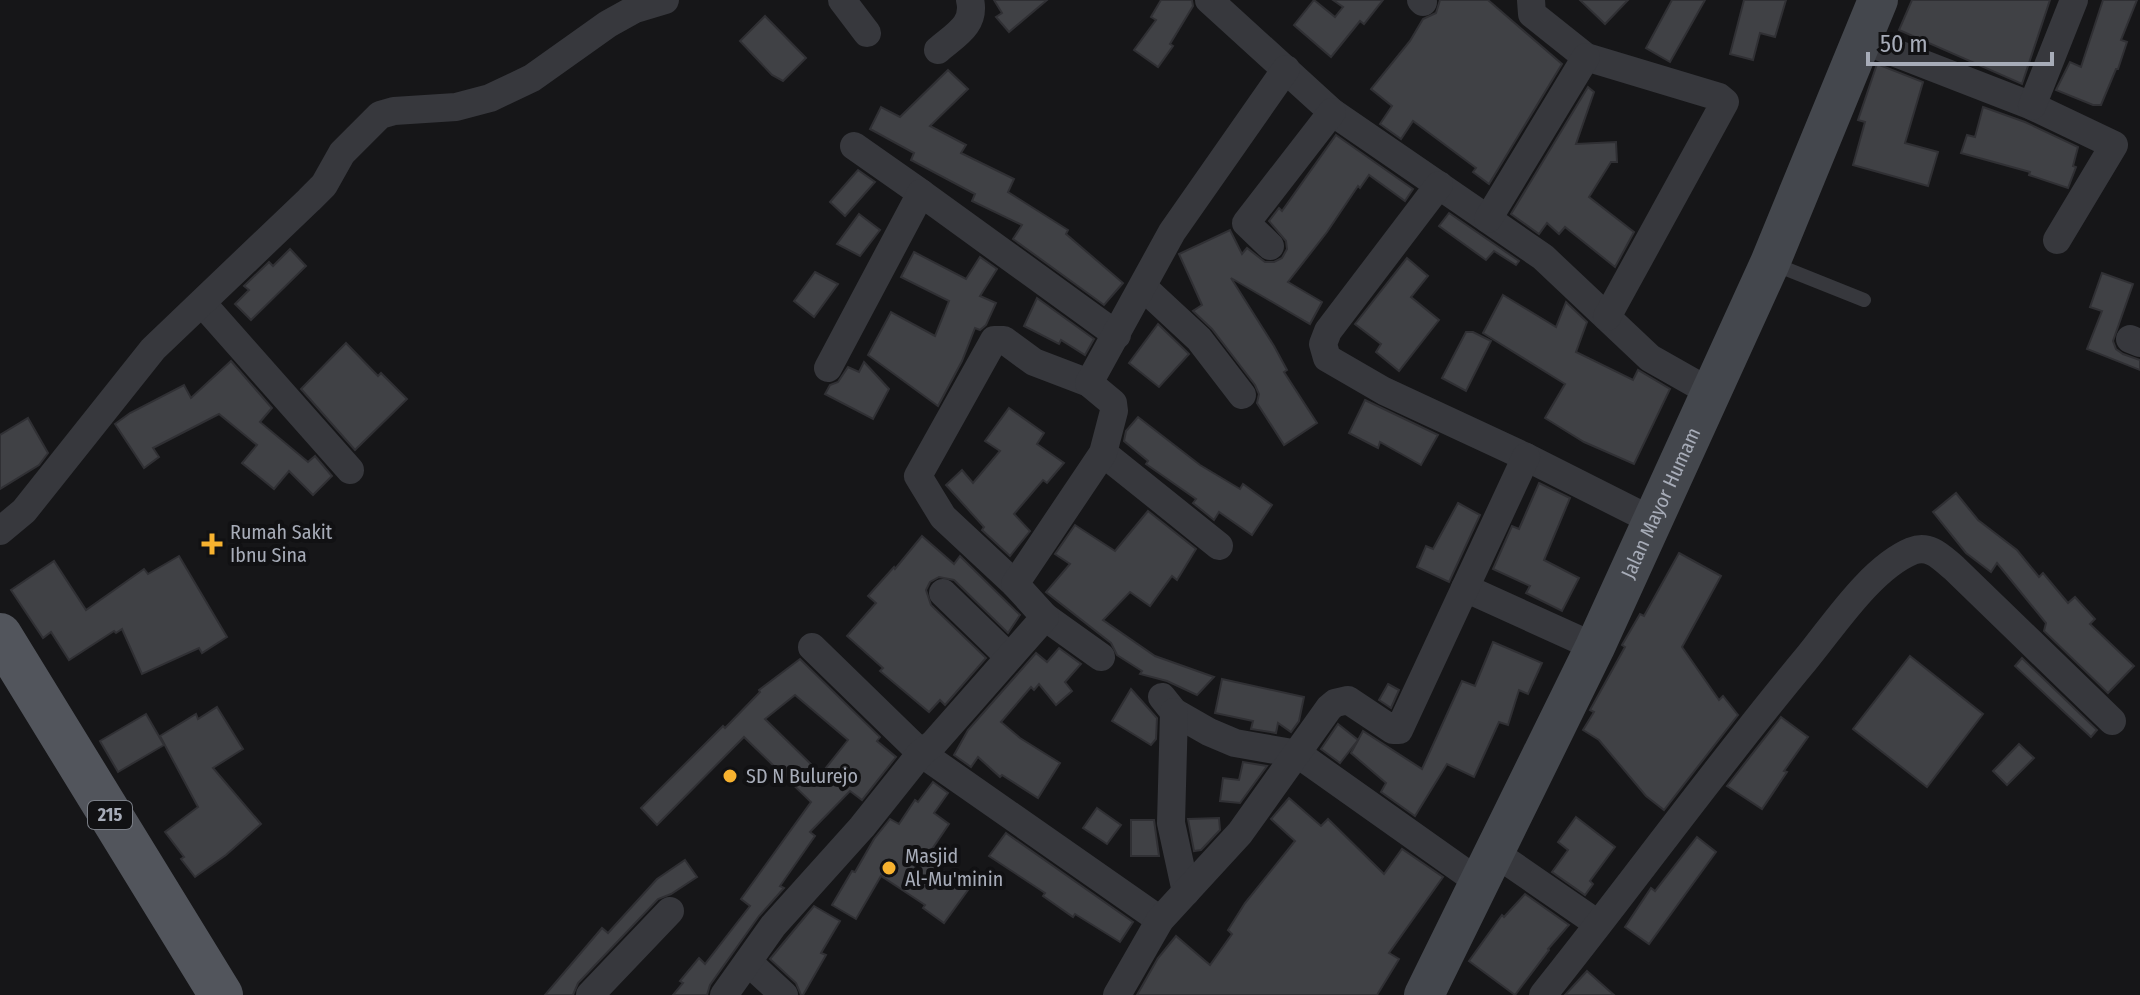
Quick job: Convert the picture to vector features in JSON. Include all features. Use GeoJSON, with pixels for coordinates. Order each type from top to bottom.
{"type":"FeatureCollection","features":[{"type":"Feature","properties":{"kind":"main road","name":"Jalan Mayor Humam"},"geometry":{"type":"LineString","coordinates":[[1424,995],[1595,647],[1770,263],[1871,11]]}},
{"type":"Feature","properties":{"kind":"main road","name":"215"},"geometry":{"type":"LineString","coordinates":[[0,635],[221,995]]}},
{"type":"Feature","properties":{"kind":"street"},"geometry":{"type":"LineString","coordinates":[[0,531],[24,511],[153,349],[324,185],[349,145],[380,115],[394,111],[456,107],[490,98],[532,78],[608,24],[635,9],[665,0]]}},
{"type":"Feature","properties":{"kind":"street"},"geometry":{"type":"LineString","coordinates":[[842,0],[867,33]]}},
{"type":"Feature","properties":{"kind":"street"},"geometry":{"type":"LineString","coordinates":[[938,50],[969,24],[973,12],[970,0]]}},
{"type":"Feature","properties":{"kind":"street"},"geometry":{"type":"LineString","coordinates":[[1209,0],[1332,112],[1543,257],[1650,358],[1710,392]]}},
{"type":"Feature","properties":{"kind":"street"},"geometry":{"type":"LineString","coordinates":[[1531,0],[1532,14],[1586,57],[1719,97],[1725,102],[1607,317]]}},
{"type":"Feature","properties":{"kind":"street"},"geometry":{"type":"LineString","coordinates":[[2032,106],[2074,0]]}},
{"type":"Feature","properties":{"kind":"street"},"geometry":{"type":"LineString","coordinates":[[1871,11],[2032,106],[2111,143],[2114,148],[2057,240]]}},
{"type":"Feature","properties":{"kind":"street"},"geometry":{"type":"LineString","coordinates":[[1488,219],[1586,57]]}},
{"type":"Feature","properties":{"kind":"street"},"geometry":{"type":"LineString","coordinates":[[1089,383],[1172,232],[1286,69]]}},
{"type":"Feature","properties":{"kind":"street"},"geometry":{"type":"LineString","coordinates":[[1270,246],[1246,223],[1332,112]]}},
{"type":"Feature","properties":{"kind":"street"},"geometry":{"type":"LineString","coordinates":[[854,146],[1117,335]]}},
{"type":"Feature","properties":{"kind":"street"},"geometry":{"type":"LineString","coordinates":[[1439,185],[1328,331],[1323,344],[1324,353],[1335,365],[1384,391],[1651,520]]}},
{"type":"Feature","properties":{"kind":"street"},"geometry":{"type":"LineString","coordinates":[[828,368],[921,193]]}},
{"type":"Feature","properties":{"kind":"street"},"geometry":{"type":"LineString","coordinates":[[1143,287],[1199,339],[1242,395]]}},
{"type":"Feature","properties":{"kind":"street"},"geometry":{"type":"LineString","coordinates":[[203,304],[350,470]]}},
{"type":"Feature","properties":{"kind":"street"},"geometry":{"type":"LineString","coordinates":[[1015,584],[1103,453],[1114,411],[1113,403],[1089,383],[1034,362],[1004,340],[994,340],[918,476],[943,517],[1015,584],[1045,617],[1101,657]]}},
{"type":"Feature","properties":{"kind":"street"},"geometry":{"type":"LineString","coordinates":[[1103,453],[1219,546]]}},
{"type":"Feature","properties":{"kind":"street"},"geometry":{"type":"LineString","coordinates":[[1117,995],[1160,920],[1240,833],[1329,708],[1348,700],[1393,730],[1399,730],[1526,457]]}},
{"type":"Feature","properties":{"kind":"street"},"geometry":{"type":"LineString","coordinates":[[1543,995],[1754,721],[1857,597],[1885,568],[1915,550],[1936,552],[2112,721]]}},
{"type":"Feature","properties":{"kind":"street"},"geometry":{"type":"LineString","coordinates":[[1465,588],[1595,647]]}},
{"type":"Feature","properties":{"kind":"street"},"geometry":{"type":"LineString","coordinates":[[943,593],[1009,657]]}},
{"type":"Feature","properties":{"kind":"street"},"geometry":{"type":"LineString","coordinates":[[724,995],[773,926],[862,827],[921,753],[934,743],[1045,617]]}},
{"type":"Feature","properties":{"kind":"street"},"geometry":{"type":"LineString","coordinates":[[812,647],[921,753],[1160,920]]}},
{"type":"Feature","properties":{"kind":"street"},"geometry":{"type":"LineString","coordinates":[[1186,892],[1171,823],[1168,705],[1209,732],[1235,743],[1298,754],[1487,868],[1598,924]]}},
{"type":"Feature","properties":{"kind":"street"},"geometry":{"type":"LineString","coordinates":[[590,995],[670,911]]}},
{"type":"Feature","properties":{"kind":"street"},"geometry":{"type":"LineString","coordinates":[[748,962],[784,995]]}},
{"type":"Feature","properties":{"kind":"lane"},"geometry":{"type":"LineString","coordinates":[[1770,263],[1864,300]]}},
{"type":"Feature","properties":{"kind":"building"},"geometry":{"type":"Polygon","coordinates":[[[994,0],[1047,0],[1009,32],[996,17],[1002,13],[994,0]]]}},
{"type":"Feature","properties":{"kind":"building"},"geometry":{"type":"Polygon","coordinates":[[[1161,0],[1192,0],[1193,6],[1170,44],[1173,46],[1158,67],[1134,50],[1156,20],[1151,17],[1161,0]]]}},
{"type":"Feature","properties":{"kind":"building"},"geometry":{"type":"Polygon","coordinates":[[[1314,0],[1335,17],[1343,7],[1333,0],[1383,0],[1364,24],[1360,21],[1331,57],[1294,25],[1314,0]]]}},
{"type":"Feature","properties":{"kind":"building"},"geometry":{"type":"Polygon","coordinates":[[[1440,0],[1488,0],[1562,64],[1489,184],[1473,172],[1476,168],[1413,121],[1401,139],[1380,124],[1392,106],[1371,89],[1410,41],[1423,19],[1436,13],[1440,0]]]}},
{"type":"Feature","properties":{"kind":"building"},"geometry":{"type":"Polygon","coordinates":[[[1580,0],[1628,0],[1605,24],[1580,0]]]}},
{"type":"Feature","properties":{"kind":"building"},"geometry":{"type":"Polygon","coordinates":[[[1672,0],[1705,0],[1670,62],[1646,48],[1672,0]]]}},
{"type":"Feature","properties":{"kind":"building"},"geometry":{"type":"Polygon","coordinates":[[[1744,0],[1786,0],[1775,37],[1760,33],[1753,60],[1730,54],[1744,0]]]}},
{"type":"Feature","properties":{"kind":"building"},"geometry":{"type":"Polygon","coordinates":[[[1912,0],[2050,0],[2022,84],[1899,30],[1912,0]]]}},
{"type":"Feature","properties":{"kind":"building"},"geometry":{"type":"Polygon","coordinates":[[[2103,0],[2137,0],[2121,40],[2127,42],[2118,69],[2101,105],[2093,105],[2056,90],[2070,62],[2081,67],[2103,0]]]}},
{"type":"Feature","properties":{"kind":"building"},"geometry":{"type":"Polygon","coordinates":[[[765,16],[806,58],[783,81],[772,75],[740,41],[765,16]]]}},
{"type":"Feature","properties":{"kind":"building"},"geometry":{"type":"Polygon","coordinates":[[[1877,64],[1923,82],[1905,143],[1938,152],[1928,186],[1853,165],[1865,122],[1858,120],[1877,64]]]}},
{"type":"Feature","properties":{"kind":"building"},"geometry":{"type":"Polygon","coordinates":[[[948,70],[968,89],[930,126],[966,145],[961,153],[1014,179],[1008,192],[1068,230],[1066,234],[1123,283],[1104,305],[1013,239],[1022,225],[972,201],[975,194],[911,160],[914,153],[870,129],[881,107],[900,117],[948,70]]]}},
{"type":"Feature","properties":{"kind":"building"},"geometry":{"type":"Polygon","coordinates":[[[1588,87],[1594,92],[1576,144],[1616,142],[1617,162],[1611,162],[1589,197],[1634,232],[1615,267],[1565,227],[1559,234],[1547,223],[1539,234],[1511,214],[1588,87]]]}},
{"type":"Feature","properties":{"kind":"building"},"geometry":{"type":"Polygon","coordinates":[[[1983,107],[2025,122],[2078,147],[2073,166],[2076,167],[2068,188],[2029,175],[2030,172],[1961,153],[1967,135],[1975,137],[1983,107]]]}},
{"type":"Feature","properties":{"kind":"building"},"geometry":{"type":"Polygon","coordinates":[[[1336,135],[1413,189],[1405,201],[1369,175],[1360,188],[1358,186],[1288,282],[1322,302],[1310,324],[1231,278],[1317,423],[1284,445],[1257,403],[1259,394],[1255,385],[1212,329],[1193,311],[1202,305],[1179,254],[1230,230],[1242,254],[1247,248],[1265,262],[1282,258],[1287,249],[1286,241],[1269,221],[1279,208],[1282,211],[1336,135]]]}},
{"type":"Feature","properties":{"kind":"building"},"geometry":{"type":"Polygon","coordinates":[[[858,170],[875,182],[845,216],[830,202],[858,170]]]}},
{"type":"Feature","properties":{"kind":"building"},"geometry":{"type":"Polygon","coordinates":[[[1449,213],[1519,261],[1516,265],[1494,251],[1486,260],[1439,226],[1449,213]]]}},
{"type":"Feature","properties":{"kind":"building"},"geometry":{"type":"Polygon","coordinates":[[[859,214],[880,230],[860,256],[837,244],[859,214]]]}},
{"type":"Feature","properties":{"kind":"building"},"geometry":{"type":"Polygon","coordinates":[[[290,249],[306,266],[251,320],[235,304],[249,290],[244,286],[269,262],[273,266],[290,249]]]}},
{"type":"Feature","properties":{"kind":"building"},"geometry":{"type":"Polygon","coordinates":[[[914,252],[966,279],[980,257],[997,269],[980,296],[996,303],[986,325],[980,330],[975,328],[938,406],[868,355],[891,312],[935,336],[949,301],[901,277],[914,252]]]}},
{"type":"Feature","properties":{"kind":"building"},"geometry":{"type":"Polygon","coordinates":[[[1407,258],[1428,276],[1411,297],[1439,320],[1399,371],[1376,352],[1381,344],[1355,324],[1407,258]]]}},
{"type":"Feature","properties":{"kind":"building"},"geometry":{"type":"Polygon","coordinates":[[[815,272],[838,284],[814,317],[794,301],[815,272]]]}},
{"type":"Feature","properties":{"kind":"building"},"geometry":{"type":"Polygon","coordinates":[[[2102,273],[2133,284],[2113,341],[2116,349],[2123,354],[2140,360],[2140,370],[2087,349],[2102,311],[2090,307],[2102,273]]]}},
{"type":"Feature","properties":{"kind":"building"},"geometry":{"type":"Polygon","coordinates":[[[1503,295],[1556,327],[1566,302],[1587,322],[1576,352],[1633,380],[1638,370],[1670,389],[1634,464],[1584,442],[1545,418],[1565,384],[1483,333],[1503,295]]]}},
{"type":"Feature","properties":{"kind":"building"},"geometry":{"type":"Polygon","coordinates":[[[1037,298],[1094,339],[1085,355],[1061,340],[1059,344],[1024,326],[1037,298]]]}},
{"type":"Feature","properties":{"kind":"building"},"geometry":{"type":"Polygon","coordinates":[[[1158,324],[1189,354],[1159,387],[1129,363],[1158,324]]]}},
{"type":"Feature","properties":{"kind":"building"},"geometry":{"type":"Polygon","coordinates":[[[1466,332],[1491,341],[1466,391],[1442,378],[1466,332]]]}},
{"type":"Feature","properties":{"kind":"building"},"geometry":{"type":"Polygon","coordinates":[[[346,343],[378,376],[381,373],[407,399],[355,450],[301,389],[346,343]]]}},
{"type":"Feature","properties":{"kind":"building"},"geometry":{"type":"Polygon","coordinates":[[[231,361],[272,408],[260,422],[308,462],[315,456],[332,476],[313,495],[289,471],[274,489],[242,463],[257,445],[219,414],[153,448],[159,457],[144,468],[115,424],[184,385],[191,398],[231,361]]]}},
{"type":"Feature","properties":{"kind":"building"},"geometry":{"type":"Polygon","coordinates":[[[864,362],[889,389],[873,419],[825,394],[848,367],[859,372],[864,362]]]}},
{"type":"Feature","properties":{"kind":"building"},"geometry":{"type":"Polygon","coordinates":[[[1365,400],[1438,435],[1421,465],[1380,442],[1378,448],[1349,433],[1365,400]]]}},
{"type":"Feature","properties":{"kind":"building"},"geometry":{"type":"Polygon","coordinates":[[[1009,408],[1044,433],[1037,444],[1064,463],[1047,483],[1043,480],[1014,514],[1030,531],[1010,556],[982,530],[984,527],[946,485],[962,470],[973,483],[1000,451],[985,441],[1009,408]]]}},
{"type":"Feature","properties":{"kind":"building"},"geometry":{"type":"Polygon","coordinates":[[[1138,417],[1200,465],[1240,489],[1243,484],[1272,505],[1252,535],[1219,512],[1214,520],[1193,503],[1196,499],[1146,464],[1148,461],[1124,441],[1126,431],[1138,417]]]}},
{"type":"Feature","properties":{"kind":"building"},"geometry":{"type":"Polygon","coordinates":[[[28,418],[48,453],[39,465],[0,489],[0,435],[28,418]]]}},
{"type":"Feature","properties":{"kind":"building"},"geometry":{"type":"Polygon","coordinates":[[[1539,483],[1570,498],[1544,560],[1579,578],[1562,611],[1526,593],[1530,586],[1493,569],[1512,526],[1519,529],[1539,483]]]}},
{"type":"Feature","properties":{"kind":"building"},"geometry":{"type":"Polygon","coordinates":[[[1956,493],[1978,520],[2017,550],[2039,577],[2043,573],[2068,603],[2075,597],[2095,619],[2090,624],[2134,666],[2108,693],[2044,631],[2046,623],[1997,563],[1991,572],[1966,553],[1933,512],[1956,493]]]}},
{"type":"Feature","properties":{"kind":"building"},"geometry":{"type":"Polygon","coordinates":[[[1458,503],[1480,515],[1449,582],[1417,567],[1426,546],[1433,549],[1458,503]]]}},
{"type":"Feature","properties":{"kind":"building"},"geometry":{"type":"Polygon","coordinates":[[[1148,511],[1196,549],[1177,580],[1172,576],[1150,606],[1130,592],[1103,620],[1155,656],[1214,677],[1197,695],[1167,681],[1140,674],[1142,671],[1117,655],[1111,643],[1046,592],[1070,564],[1055,554],[1075,525],[1115,551],[1148,511]]]}},
{"type":"Feature","properties":{"kind":"building"},"geometry":{"type":"Polygon","coordinates":[[[922,536],[954,564],[960,556],[1020,615],[1008,633],[954,580],[939,577],[930,582],[926,590],[931,605],[986,658],[945,705],[940,700],[929,712],[880,671],[883,668],[847,636],[876,603],[868,596],[922,536]]]}},
{"type":"Feature","properties":{"kind":"building"},"geometry":{"type":"Polygon","coordinates":[[[1679,553],[1721,576],[1682,647],[1719,700],[1723,696],[1738,715],[1664,810],[1646,796],[1599,740],[1583,730],[1594,712],[1590,710],[1625,647],[1622,645],[1640,614],[1644,616],[1679,553]]]}},
{"type":"Feature","properties":{"kind":"building"},"geometry":{"type":"Polygon","coordinates":[[[179,556],[227,637],[202,653],[199,648],[142,674],[122,629],[69,660],[51,632],[43,638],[11,590],[54,561],[86,610],[144,569],[148,574],[179,556]]]}},
{"type":"Feature","properties":{"kind":"building"},"geometry":{"type":"Polygon","coordinates":[[[1493,642],[1542,663],[1528,694],[1519,690],[1508,725],[1499,722],[1474,777],[1447,764],[1415,816],[1381,792],[1386,783],[1351,753],[1363,731],[1422,769],[1462,681],[1475,686],[1493,642]]]}},
{"type":"Feature","properties":{"kind":"building"},"geometry":{"type":"Polygon","coordinates":[[[1059,648],[1081,664],[1065,682],[1072,691],[1056,705],[1039,684],[1034,690],[1031,687],[1001,722],[1060,763],[1038,798],[1002,775],[1000,777],[978,757],[971,767],[954,755],[968,730],[1036,653],[1047,662],[1059,648]]]}},
{"type":"Feature","properties":{"kind":"building"},"geometry":{"type":"Polygon","coordinates":[[[1910,656],[1983,714],[1927,787],[1853,729],[1910,656]]]}},
{"type":"Feature","properties":{"kind":"building"},"geometry":{"type":"Polygon","coordinates":[[[2022,658],[2097,730],[2091,737],[2015,666],[2022,658]]]}},
{"type":"Feature","properties":{"kind":"building"},"geometry":{"type":"Polygon","coordinates":[[[800,659],[880,737],[877,741],[896,757],[862,800],[850,791],[810,832],[815,836],[780,886],[784,888],[759,916],[710,985],[707,995],[673,995],[699,958],[705,964],[750,906],[741,899],[811,802],[744,737],[657,825],[641,808],[723,726],[725,728],[759,690],[800,659]],[[795,695],[765,719],[821,774],[848,740],[795,695]]]}},
{"type":"Feature","properties":{"kind":"building"},"geometry":{"type":"Polygon","coordinates":[[[1222,679],[1304,697],[1299,721],[1291,732],[1278,723],[1276,733],[1251,729],[1253,721],[1215,713],[1222,679]]]}},
{"type":"Feature","properties":{"kind":"building"},"geometry":{"type":"Polygon","coordinates":[[[1388,684],[1399,690],[1391,708],[1379,700],[1388,684]]]}},
{"type":"Feature","properties":{"kind":"building"},"geometry":{"type":"Polygon","coordinates":[[[1131,689],[1157,718],[1156,739],[1151,745],[1112,721],[1131,689]]]}},
{"type":"Feature","properties":{"kind":"building"},"geometry":{"type":"Polygon","coordinates":[[[217,707],[243,749],[213,768],[261,824],[195,877],[165,832],[198,807],[160,736],[196,714],[198,719],[217,707]]]}},
{"type":"Feature","properties":{"kind":"building"},"geometry":{"type":"Polygon","coordinates":[[[146,714],[164,745],[118,772],[100,741],[146,714]]]}},
{"type":"Feature","properties":{"kind":"building"},"geometry":{"type":"Polygon","coordinates":[[[1781,717],[1808,737],[1762,809],[1727,786],[1781,717]]]}},
{"type":"Feature","properties":{"kind":"building"},"geometry":{"type":"Polygon","coordinates":[[[1338,724],[1358,740],[1340,763],[1321,749],[1338,724]]]}},
{"type":"Feature","properties":{"kind":"building"},"geometry":{"type":"Polygon","coordinates":[[[2019,744],[2034,758],[2007,785],[1993,771],[2019,744]]]}},
{"type":"Feature","properties":{"kind":"building"},"geometry":{"type":"Polygon","coordinates":[[[1243,762],[1267,766],[1240,803],[1220,801],[1223,778],[1239,780],[1243,762]]]}},
{"type":"Feature","properties":{"kind":"building"},"geometry":{"type":"Polygon","coordinates":[[[933,782],[948,793],[934,813],[949,824],[926,858],[968,890],[944,923],[923,908],[925,905],[881,876],[856,919],[832,905],[852,871],[855,872],[890,819],[899,824],[915,800],[918,802],[933,782]]]}},
{"type":"Feature","properties":{"kind":"building"},"geometry":{"type":"Polygon","coordinates":[[[1289,798],[1321,826],[1328,819],[1384,874],[1402,849],[1443,877],[1389,953],[1399,959],[1377,995],[1137,995],[1158,958],[1176,936],[1210,965],[1232,934],[1228,930],[1245,903],[1295,841],[1271,819],[1289,798]]]}},
{"type":"Feature","properties":{"kind":"building"},"geometry":{"type":"Polygon","coordinates":[[[1097,808],[1121,825],[1107,844],[1083,828],[1097,808]]]}},
{"type":"Feature","properties":{"kind":"building"},"geometry":{"type":"Polygon","coordinates":[[[1576,817],[1615,847],[1590,881],[1593,884],[1585,895],[1552,872],[1568,850],[1558,842],[1576,817]]]}},
{"type":"Feature","properties":{"kind":"building"},"geometry":{"type":"Polygon","coordinates":[[[1219,818],[1220,830],[1201,850],[1194,851],[1188,819],[1219,818]]]}},
{"type":"Feature","properties":{"kind":"building"},"geometry":{"type":"Polygon","coordinates":[[[1131,820],[1154,820],[1159,856],[1131,856],[1131,820]]]}},
{"type":"Feature","properties":{"kind":"building"},"geometry":{"type":"Polygon","coordinates":[[[1006,833],[1133,922],[1120,942],[1075,914],[1073,917],[1043,896],[1045,893],[989,856],[1006,833]]]}},
{"type":"Feature","properties":{"kind":"building"},"geometry":{"type":"Polygon","coordinates":[[[1697,837],[1716,852],[1649,944],[1625,927],[1651,888],[1655,891],[1697,837]]]}},
{"type":"Feature","properties":{"kind":"building"},"geometry":{"type":"Polygon","coordinates":[[[685,860],[697,877],[658,899],[578,983],[573,995],[545,995],[602,928],[608,933],[657,879],[685,860]]]}},
{"type":"Feature","properties":{"kind":"building"},"geometry":{"type":"Polygon","coordinates":[[[1525,894],[1569,925],[1515,995],[1469,961],[1502,915],[1504,917],[1525,894]]]}},
{"type":"Feature","properties":{"kind":"building"},"geometry":{"type":"Polygon","coordinates":[[[814,906],[840,921],[821,953],[826,955],[801,995],[796,983],[770,959],[814,906]]]}},
{"type":"Feature","properties":{"kind":"building"},"geometry":{"type":"Polygon","coordinates":[[[1587,971],[1614,995],[1565,995],[1587,971]]]}},
{"type":"Feature","properties":{"kind":"place","name":"Rumah Sakit Ibnu Sina"},"geometry":{"type":"Point","coordinates":[212,544]}},
{"type":"Feature","properties":{"kind":"place","name":"SD N Bulurejo"},"geometry":{"type":"Point","coordinates":[730,776]}},
{"type":"Feature","properties":{"kind":"place","name":"Masjid Al-Mu'minin"},"geometry":{"type":"Point","coordinates":[889,868]}}]}
